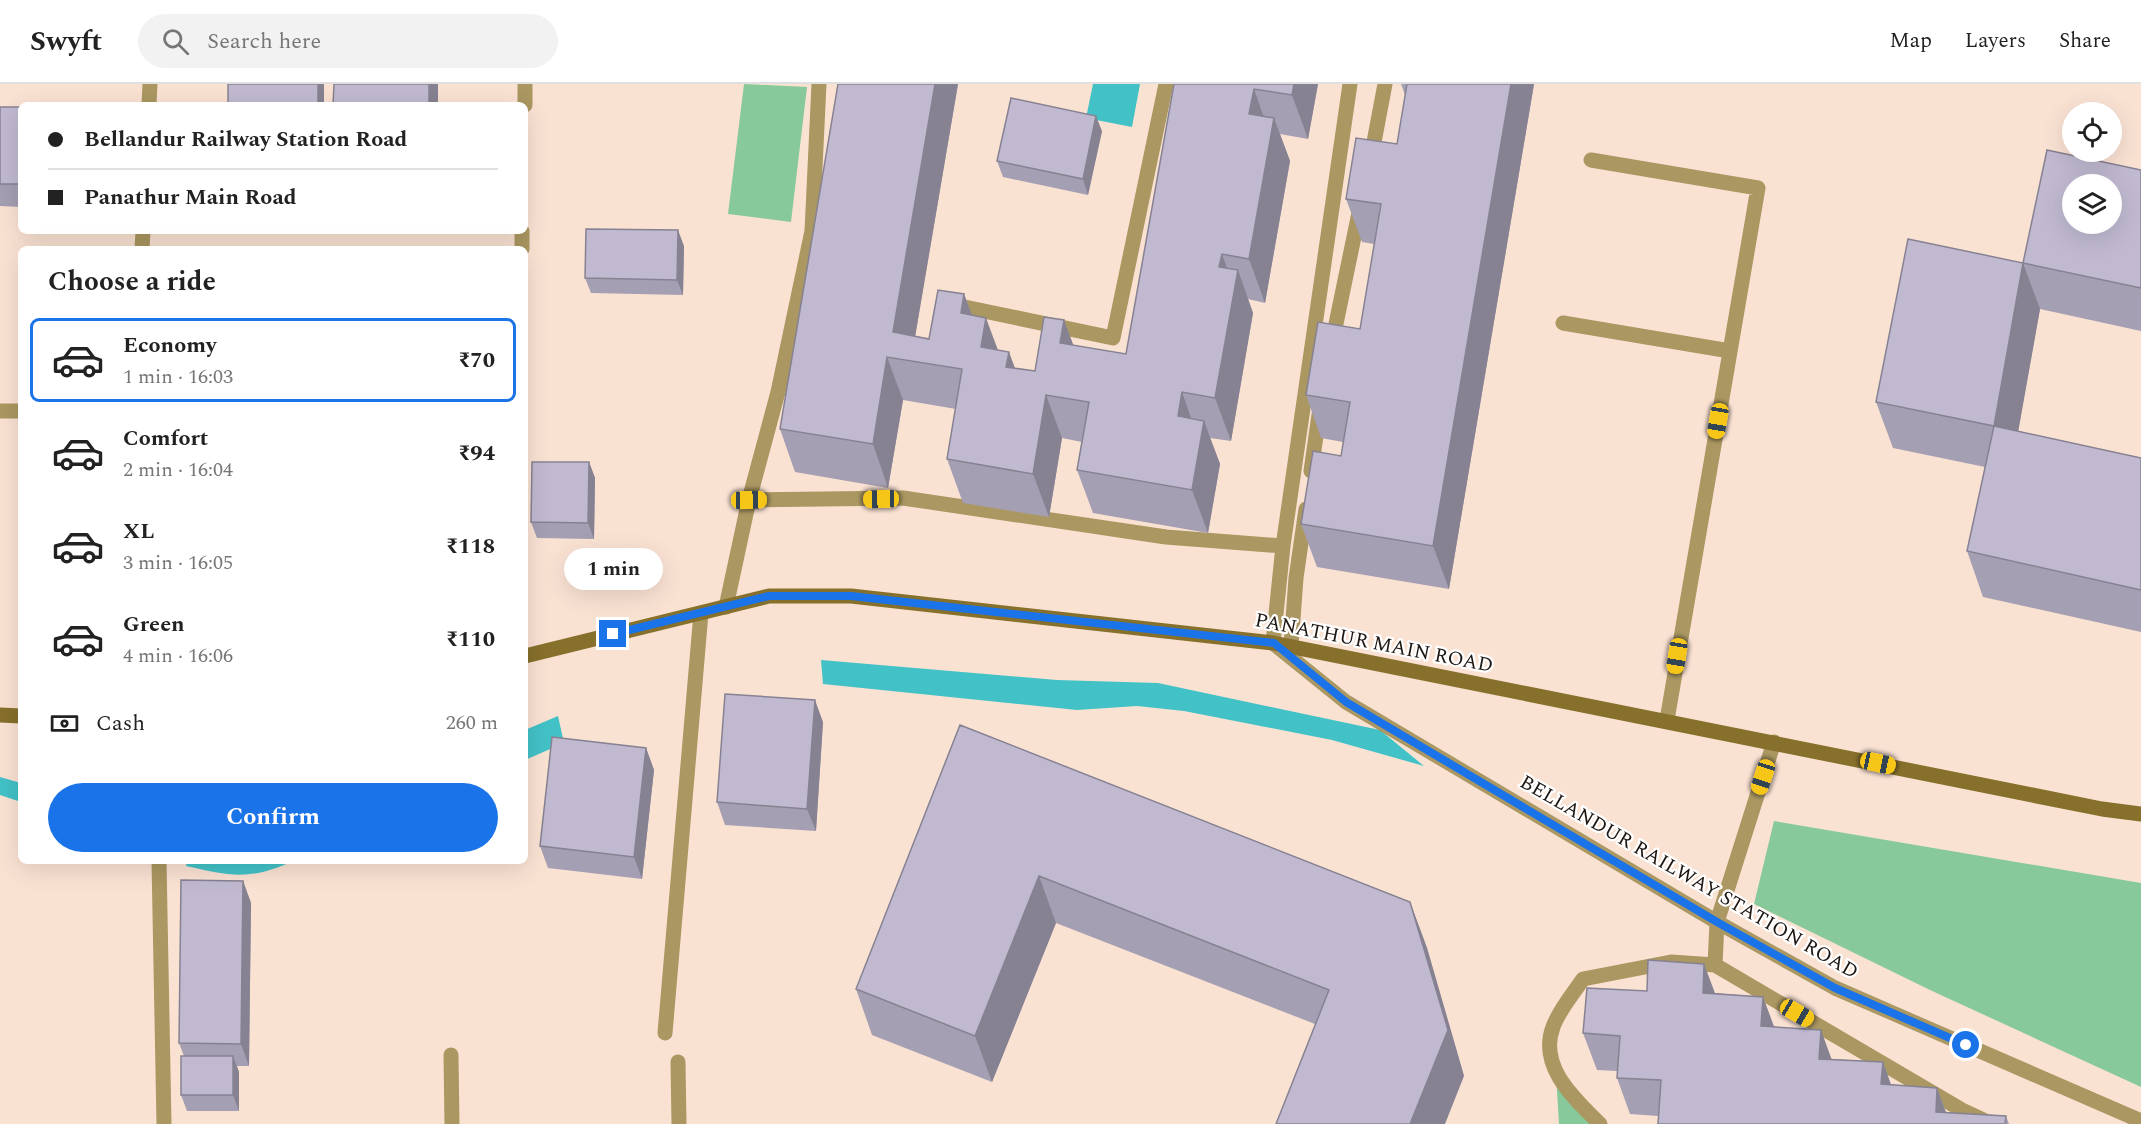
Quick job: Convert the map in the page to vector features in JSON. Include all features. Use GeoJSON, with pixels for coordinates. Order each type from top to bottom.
{"type":"FeatureCollection","features":[{"type":"Feature","properties":{"kind":"street"},"geometry":{"type":"LineString","coordinates":[[149,102],[150,84]]}},
{"type":"Feature","properties":{"kind":"street"},"geometry":{"type":"LineString","coordinates":[[525,84],[525,102]]}},
{"type":"Feature","properties":{"kind":"street"},"geometry":{"type":"LineString","coordinates":[[726,607],[749,500],[778,392],[812,231],[819,84]]}},
{"type":"Feature","properties":{"kind":"street"},"geometry":{"type":"LineString","coordinates":[[955,305],[1113,338],[1166,84]]}},
{"type":"Feature","properties":{"kind":"street"},"geometry":{"type":"LineString","coordinates":[[1274,643],[1283,546],[1350,84]]}},
{"type":"Feature","properties":{"kind":"street"},"geometry":{"type":"LineString","coordinates":[[1328,364],[1385,84]]}},
{"type":"Feature","properties":{"kind":"street"},"geometry":{"type":"LineString","coordinates":[[1591,160],[1758,188],[1666,720]]}},
{"type":"Feature","properties":{"kind":"street"},"geometry":{"type":"LineString","coordinates":[[1563,323],[1730,351]]}},
{"type":"Feature","properties":{"kind":"street"},"geometry":{"type":"LineString","coordinates":[[1291,646],[1296,578],[1323,387]]}},
{"type":"Feature","properties":{"kind":"street"},"geometry":{"type":"LineString","coordinates":[[0,411],[18,411]]}},
{"type":"Feature","properties":{"kind":"street"},"geometry":{"type":"LineString","coordinates":[[749,500],[903,498],[1155,536],[1283,546]]}},
{"type":"Feature","properties":{"kind":"street","name":"PANATHUR MAIN ROAD"},"geometry":{"type":"LineString","coordinates":[[528,655],[769,596],[851,596],[1274,643],[2102,809],[2141,814]]}},
{"type":"Feature","properties":{"kind":"street"},"geometry":{"type":"LineString","coordinates":[[665,1033],[701,613]]}},
{"type":"Feature","properties":{"kind":"street","name":"BELLANDUR RAILWAY STATION ROAD"},"geometry":{"type":"LineString","coordinates":[[1274,643],[1346,702],[1717,922],[1835,988],[2141,1121]]}},
{"type":"Feature","properties":{"kind":"street"},"geometry":{"type":"LineString","coordinates":[[0,715],[18,716]]}},
{"type":"Feature","properties":{"kind":"street"},"geometry":{"type":"LineString","coordinates":[[1714,965],[1717,922],[1774,742]]}},
{"type":"Feature","properties":{"kind":"street"},"geometry":{"type":"LineString","coordinates":[[159,864],[164,1124]]}},
{"type":"Feature","properties":{"kind":"street"},"geometry":{"type":"LineString","coordinates":[[1600,1124],[1572,1096],[1550,1063],[1552,1027],[1583,980],[1671,962],[1714,965],[1962,1110],[1992,1124]]}},
{"type":"Feature","properties":{"kind":"street"},"geometry":{"type":"LineString","coordinates":[[451,1055],[452,1124]]}},
{"type":"Feature","properties":{"kind":"street"},"geometry":{"type":"LineString","coordinates":[[678,1062],[679,1124]]}},
{"type":"Feature","properties":{"kind":"green space"},"geometry":{"type":"Polygon","coordinates":[[[744,84],[807,87],[791,222],[728,214],[744,84]]]}},
{"type":"Feature","properties":{"kind":"green space"},"geometry":{"type":"Polygon","coordinates":[[[1774,821],[2141,883],[2141,1087],[1930,990],[1754,904],[1774,821]]]}},
{"type":"Feature","properties":{"kind":"green space"},"geometry":{"type":"Polygon","coordinates":[[[1556,1074],[1603,1124],[1559,1124],[1556,1074]]]}},
{"type":"Feature","properties":{"kind":"water"},"geometry":{"type":"Polygon","coordinates":[[[1093,84],[1140,84],[1132,127],[1086,118],[1093,84]]]}},
{"type":"Feature","properties":{"kind":"water"},"geometry":{"type":"Polygon","coordinates":[[[821,660],[1057,680],[1158,683],[1380,730],[1424,766],[1332,740],[1184,711],[1137,706],[1077,710],[823,684],[821,660]]]}},
{"type":"Feature","properties":{"kind":"water"},"geometry":{"type":"Polygon","coordinates":[[[558,716],[564,743],[528,759],[528,729],[558,716]]]}},
{"type":"Feature","properties":{"kind":"water"},"geometry":{"type":"Polygon","coordinates":[[[0,777],[18,782],[18,801],[0,795],[0,777]]]}},
{"type":"Feature","properties":{"kind":"water"},"geometry":{"type":"Polygon","coordinates":[[[186,864],[286,864],[264,872],[240,875],[186,866],[186,864]]]}},
{"type":"Feature","properties":{"kind":"building"},"geometry":{"type":"Polygon","coordinates":[[[228,84],[318,84],[318,102],[228,102],[228,84]]]}},
{"type":"Feature","properties":{"kind":"building"},"geometry":{"type":"Polygon","coordinates":[[[334,84],[429,84],[429,102],[333,102],[334,84]]]}},
{"type":"Feature","properties":{"kind":"building"},"geometry":{"type":"Polygon","coordinates":[[[838,84],[935,84],[893,332],[929,339],[938,290],[964,294],[961,313],[986,318],[981,347],[1009,352],[1006,367],[1035,371],[1044,317],[1064,320],[1060,343],[1126,354],[1174,84],[1294,84],[1292,95],[1254,89],[1249,114],[1274,118],[1249,259],[1222,254],[1219,267],[1238,270],[1215,398],[1182,392],[1178,416],[1204,421],[1192,490],[1077,470],[1089,402],[1046,395],[1033,474],[947,459],[962,369],[887,357],[873,444],[780,429],[838,84]]]}},
{"type":"Feature","properties":{"kind":"building"},"geometry":{"type":"Polygon","coordinates":[[[1407,84],[1511,84],[1433,546],[1301,524],[1313,451],[1341,456],[1350,402],[1306,395],[1318,322],[1360,329],[1381,204],[1346,199],[1356,138],[1397,144],[1407,84]]]}},
{"type":"Feature","properties":{"kind":"building"},"geometry":{"type":"Polygon","coordinates":[[[1011,98],[1096,116],[1083,179],[997,161],[1011,98]]]}},
{"type":"Feature","properties":{"kind":"building"},"geometry":{"type":"Polygon","coordinates":[[[0,107],[18,107],[18,184],[0,184],[0,107]]]}},
{"type":"Feature","properties":{"kind":"building"},"geometry":{"type":"Polygon","coordinates":[[[2047,150],[2062,153],[2062,162],[2103,162],[2141,170],[2141,288],[2023,263],[2047,150]]]}},
{"type":"Feature","properties":{"kind":"building"},"geometry":{"type":"Polygon","coordinates":[[[586,229],[678,230],[677,280],[585,278],[586,229]]]}},
{"type":"Feature","properties":{"kind":"building"},"geometry":{"type":"Polygon","coordinates":[[[1908,239],[2023,263],[1994,426],[1876,402],[1908,239]]]}},
{"type":"Feature","properties":{"kind":"building"},"geometry":{"type":"Polygon","coordinates":[[[1994,426],[2141,458],[2141,590],[1967,551],[1994,426]]]}},
{"type":"Feature","properties":{"kind":"building"},"geometry":{"type":"Polygon","coordinates":[[[532,462],[589,462],[588,523],[531,522],[532,462]]]}},
{"type":"Feature","properties":{"kind":"building"},"geometry":{"type":"Polygon","coordinates":[[[725,694],[815,700],[807,809],[717,802],[725,694]]]}},
{"type":"Feature","properties":{"kind":"building"},"geometry":{"type":"Polygon","coordinates":[[[960,725],[1410,902],[1448,1030],[1410,1124],[1276,1124],[1329,990],[1039,876],[975,1036],[856,989],[960,725]]]}},
{"type":"Feature","properties":{"kind":"building"},"geometry":{"type":"Polygon","coordinates":[[[552,737],[646,748],[634,857],[540,846],[552,737]]]}},
{"type":"Feature","properties":{"kind":"building"},"geometry":{"type":"Polygon","coordinates":[[[181,880],[243,881],[241,1044],[179,1043],[181,880]]]}},
{"type":"Feature","properties":{"kind":"building"},"geometry":{"type":"Polygon","coordinates":[[[1648,960],[1704,964],[1703,993],[1763,997],[1761,1026],[1821,1030],[1819,1059],[1883,1062],[1881,1084],[1937,1088],[1936,1112],[2006,1116],[2005,1124],[1658,1124],[1661,1080],[1617,1078],[1620,1036],[1583,1033],[1587,988],[1647,991],[1648,960]]]}},
{"type":"Feature","properties":{"kind":"building"},"geometry":{"type":"Polygon","coordinates":[[[181,1056],[233,1056],[233,1095],[181,1095],[181,1056]]]}},
{"type":"Feature","properties":{"kind":"route"},"geometry":{"type":"LineString","coordinates":[[613,634],[769,596],[851,596],[1274,643],[1346,702],[1717,922],[1835,988],[1966,1045]]}}]}
